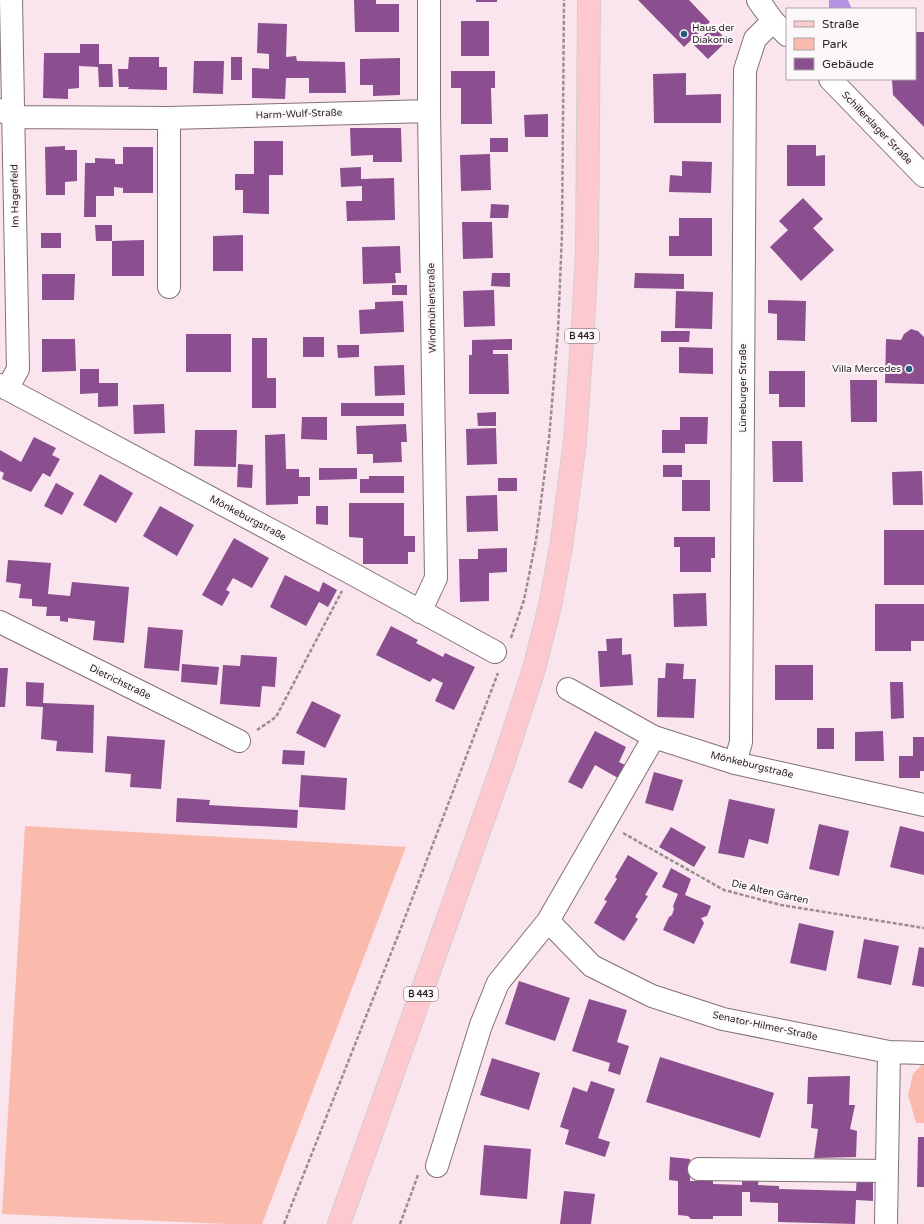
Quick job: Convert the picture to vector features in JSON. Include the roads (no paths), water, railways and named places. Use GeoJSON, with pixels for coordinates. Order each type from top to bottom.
{"type":"FeatureCollection","features":[{"type":"Feature","properties":{"kind":"main road","name":"B 443"},"geometry":{"type":"LineString","coordinates":[[339,1224],[503,764],[534,669],[550,606],[562,541],[575,442],[584,318],[587,251],[589,0]]}},
{"type":"Feature","properties":{"kind":"street","name":"Im Hagenfeld"},"geometry":{"type":"LineString","coordinates":[[3,387],[18,369],[7,113],[12,0]]}},
{"type":"Feature","properties":{"kind":"street","name":"Windmühlenstraße"},"geometry":{"type":"LineString","coordinates":[[420,612],[436,578],[429,111],[429,0]]}},
{"type":"Feature","properties":{"kind":"street"},"geometry":{"type":"LineString","coordinates":[[758,0],[780,28]]}},
{"type":"Feature","properties":{"kind":"street","name":"Lüneburger Straße"},"geometry":{"type":"LineString","coordinates":[[735,763],[741,742],[745,70],[755,39],[780,28]]}},
{"type":"Feature","properties":{"kind":"street","name":"Schillerslager Straße"},"geometry":{"type":"LineString","coordinates":[[831,80],[924,176]]}},
{"type":"Feature","properties":{"kind":"street","name":"Harm-Wulf-Straße"},"geometry":{"type":"LineString","coordinates":[[7,113],[169,118],[429,111]]}},
{"type":"Feature","properties":{"kind":"street"},"geometry":{"type":"LineString","coordinates":[[169,118],[170,287]]}},
{"type":"Feature","properties":{"kind":"street","name":"Mönkeburgstraße"},"geometry":{"type":"LineString","coordinates":[[3,387],[501,655]]}},
{"type":"Feature","properties":{"kind":"street","name":"Dietrichstraße"},"geometry":{"type":"LineString","coordinates":[[0,622],[239,741]]}},
{"type":"Feature","properties":{"kind":"street","name":"Mönkeburgstraße"},"geometry":{"type":"LineString","coordinates":[[568,689],[654,737],[735,763],[924,805]]}},
{"type":"Feature","properties":{"kind":"street"},"geometry":{"type":"LineString","coordinates":[[437,1166],[481,1025],[498,983],[548,921],[654,737]]}},
{"type":"Feature","properties":{"kind":"street","name":"Senator-Hilmer-Straße"},"geometry":{"type":"LineString","coordinates":[[548,921],[592,966],[652,996],[723,1019],[889,1052],[924,1053]]}},
{"type":"Feature","properties":{"kind":"street"},"geometry":{"type":"LineString","coordinates":[[886,1224],[889,1052]]}},
{"type":"Feature","properties":{"kind":"street"},"geometry":{"type":"LineString","coordinates":[[699,1169],[886,1171]]}},
{"type":"Feature","properties":{"kind":"place","name":"Haus der Diakonie"},"geometry":{"type":"Point","coordinates":[684,34]}},
{"type":"Feature","properties":{"kind":"place","name":"Villa Mercedes"},"geometry":{"type":"Point","coordinates":[909,369]}}]}
